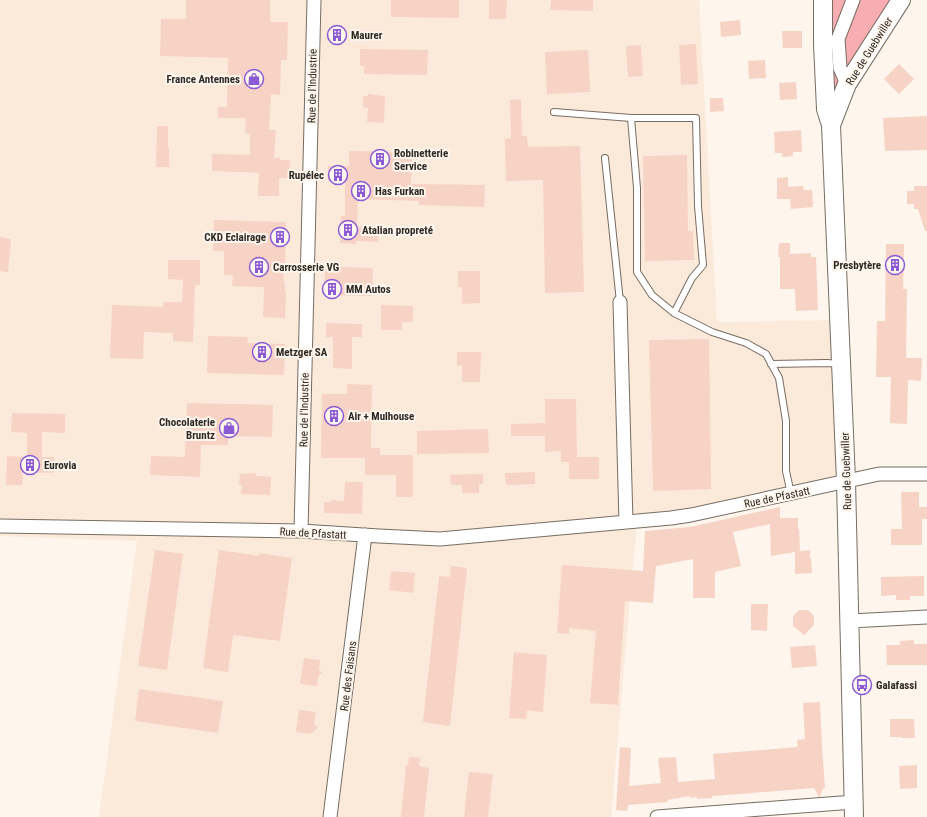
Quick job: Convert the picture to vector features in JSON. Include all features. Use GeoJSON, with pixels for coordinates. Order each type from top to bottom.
{"type":"FeatureCollection","features":[{"type":"Feature","properties":{"kind":"main road","name":"Rue de Guebwiller"},"geometry":{"type":"LineString","coordinates":[[823,0],[823,44],[826,109],[831,125],[842,364],[854,809]]}},
{"type":"Feature","properties":{"kind":"main road","name":"Rue de Guebwiller"},"geometry":{"type":"LineString","coordinates":[[831,125],[847,84],[901,0]]}},
{"type":"Feature","properties":{"kind":"street","name":"Rue de l'Industrie"},"geometry":{"type":"LineString","coordinates":[[301,532],[314,0]]}},
{"type":"Feature","properties":{"kind":"street"},"geometry":{"type":"LineString","coordinates":[[847,84],[840,68],[838,39],[853,0]]}},
{"type":"Feature","properties":{"kind":"street"},"geometry":{"type":"LineString","coordinates":[[620,302],[626,522]]}},
{"type":"Feature","properties":{"kind":"street","name":"Rue de Pfastatt"},"geometry":{"type":"LineString","coordinates":[[0,526],[301,532],[440,539],[691,516],[879,474],[927,474]]}},
{"type":"Feature","properties":{"kind":"street","name":"Rue des Faisans"},"geometry":{"type":"LineString","coordinates":[[330,817],[365,535]]}},
{"type":"Feature","properties":{"kind":"street"},"geometry":{"type":"LineString","coordinates":[[850,621],[927,617]]}},
{"type":"Feature","properties":{"kind":"street"},"geometry":{"type":"LineString","coordinates":[[657,817],[854,809]]}},
{"type":"Feature","properties":{"kind":"lane"},"geometry":{"type":"LineString","coordinates":[[554,112],[631,118],[696,118],[698,206],[703,266],[692,278],[674,312]]}},
{"type":"Feature","properties":{"kind":"lane"},"geometry":{"type":"LineString","coordinates":[[631,118],[637,188],[637,272],[652,295],[674,312],[712,332],[746,343],[766,354],[779,378],[786,421],[786,471],[791,494]]}},
{"type":"Feature","properties":{"kind":"lane"},"geometry":{"type":"LineString","coordinates":[[605,158],[620,302]]}},
{"type":"Feature","properties":{"kind":"lane"},"geometry":{"type":"LineString","coordinates":[[771,364],[842,364]]}},
{"type":"Feature","properties":{"kind":"shaded area"},"geometry":{"type":"Polygon","coordinates":[[[0,0],[699,0],[717,322],[840,320],[846,481],[637,521],[611,817],[99,817],[137,541],[0,536],[0,0]]]}},
{"type":"Feature","properties":{"kind":"shaded area"},"geometry":{"type":"Polygon","coordinates":[[[829,0],[893,0],[838,86],[830,87],[829,0]]]}},
{"type":"Feature","properties":{"kind":"building"},"geometry":{"type":"Polygon","coordinates":[[[186,0],[270,0],[270,22],[288,22],[287,60],[281,60],[280,95],[271,94],[269,130],[276,130],[274,158],[280,158],[280,160],[290,160],[289,178],[279,178],[279,196],[258,196],[259,173],[212,171],[212,154],[250,155],[250,134],[245,133],[246,118],[218,118],[218,107],[227,107],[228,58],[160,56],[161,19],[186,19],[186,0]]]}},
{"type":"Feature","properties":{"kind":"building"},"geometry":{"type":"Polygon","coordinates":[[[391,0],[459,0],[459,18],[391,17],[391,0]]]}},
{"type":"Feature","properties":{"kind":"building"},"geometry":{"type":"Polygon","coordinates":[[[489,0],[507,0],[506,19],[489,19],[489,0]]]}},
{"type":"Feature","properties":{"kind":"building"},"geometry":{"type":"Polygon","coordinates":[[[551,0],[593,0],[593,11],[550,10],[551,0]]]}},
{"type":"Feature","properties":{"kind":"building"},"geometry":{"type":"Polygon","coordinates":[[[740,20],[741,35],[721,37],[720,22],[740,20]]]}},
{"type":"Feature","properties":{"kind":"building"},"geometry":{"type":"Polygon","coordinates":[[[782,31],[802,31],[802,48],[783,48],[782,31]]]}},
{"type":"Feature","properties":{"kind":"building"},"geometry":{"type":"Polygon","coordinates":[[[696,44],[698,84],[681,85],[679,45],[696,44]]]}},
{"type":"Feature","properties":{"kind":"building"},"geometry":{"type":"Polygon","coordinates":[[[641,45],[643,76],[628,77],[626,46],[641,45]]]}},
{"type":"Feature","properties":{"kind":"building"},"geometry":{"type":"Polygon","coordinates":[[[360,49],[428,50],[427,75],[364,74],[364,66],[360,66],[360,49]]]}},
{"type":"Feature","properties":{"kind":"building"},"geometry":{"type":"Polygon","coordinates":[[[588,50],[590,92],[547,94],[545,52],[588,50]]]}},
{"type":"Feature","properties":{"kind":"building"},"geometry":{"type":"Polygon","coordinates":[[[765,60],[766,78],[749,79],[748,61],[765,60]]]}},
{"type":"Feature","properties":{"kind":"building"},"geometry":{"type":"Polygon","coordinates":[[[899,64],[914,79],[899,94],[884,79],[899,64]]]}},
{"type":"Feature","properties":{"kind":"building"},"geometry":{"type":"Polygon","coordinates":[[[796,82],[797,99],[780,100],[779,83],[796,82]]]}},
{"type":"Feature","properties":{"kind":"building"},"geometry":{"type":"Polygon","coordinates":[[[368,94],[385,96],[384,123],[367,122],[368,108],[363,107],[363,96],[368,96],[368,94]]]}},
{"type":"Feature","properties":{"kind":"building"},"geometry":{"type":"Polygon","coordinates":[[[710,98],[723,98],[724,111],[710,112],[710,98]]]}},
{"type":"Feature","properties":{"kind":"building"},"geometry":{"type":"Polygon","coordinates":[[[521,99],[522,136],[527,136],[529,147],[580,146],[584,292],[545,293],[543,180],[506,181],[505,139],[511,138],[510,100],[521,99]]]}},
{"type":"Feature","properties":{"kind":"building"},"geometry":{"type":"Polygon","coordinates":[[[927,116],[927,150],[885,151],[883,118],[927,116]]]}},
{"type":"Feature","properties":{"kind":"building"},"geometry":{"type":"Polygon","coordinates":[[[157,126],[168,126],[169,167],[156,167],[157,126]]]}},
{"type":"Feature","properties":{"kind":"building"},"geometry":{"type":"Polygon","coordinates":[[[801,130],[802,152],[793,152],[793,156],[782,157],[782,153],[775,153],[774,132],[801,130]]]}},
{"type":"Feature","properties":{"kind":"building"},"geometry":{"type":"Polygon","coordinates":[[[349,151],[412,152],[411,184],[485,185],[484,207],[419,205],[419,201],[358,199],[357,226],[379,227],[378,242],[356,241],[356,244],[340,243],[341,216],[345,216],[345,182],[328,182],[328,166],[349,166],[349,151]]]}},
{"type":"Feature","properties":{"kind":"building"},"geometry":{"type":"Polygon","coordinates":[[[687,155],[688,231],[693,231],[694,260],[645,261],[643,156],[687,155]]]}},
{"type":"Feature","properties":{"kind":"building"},"geometry":{"type":"Polygon","coordinates":[[[788,177],[788,187],[803,186],[803,190],[812,190],[813,207],[791,209],[790,199],[777,199],[777,178],[788,177]]]}},
{"type":"Feature","properties":{"kind":"building"},"geometry":{"type":"Polygon","coordinates":[[[914,186],[927,186],[927,231],[925,231],[918,209],[914,209],[914,204],[907,204],[907,191],[914,191],[914,186]]]}},
{"type":"Feature","properties":{"kind":"building"},"geometry":{"type":"Polygon","coordinates":[[[214,220],[286,222],[285,271],[283,273],[286,295],[285,318],[263,317],[264,287],[232,286],[233,275],[224,275],[224,251],[213,251],[214,220]]]}},
{"type":"Feature","properties":{"kind":"building"},"geometry":{"type":"Polygon","coordinates":[[[0,237],[11,239],[8,272],[0,271],[0,237]]]}},
{"type":"Feature","properties":{"kind":"building"},"geometry":{"type":"Polygon","coordinates":[[[779,243],[790,243],[790,254],[811,253],[811,257],[816,257],[818,310],[796,311],[795,289],[780,289],[780,257],[778,257],[779,243]]]}},
{"type":"Feature","properties":{"kind":"building"},"geometry":{"type":"Polygon","coordinates":[[[886,244],[904,244],[903,289],[907,289],[906,358],[922,358],[921,381],[908,380],[907,424],[890,423],[891,377],[876,377],[877,321],[885,321],[886,244]]]}},
{"type":"Feature","properties":{"kind":"building"},"geometry":{"type":"Polygon","coordinates":[[[168,260],[200,260],[200,285],[195,285],[193,342],[173,341],[173,333],[144,332],[143,359],[110,358],[112,305],[163,307],[163,302],[182,302],[183,280],[168,279],[168,260]]]}},
{"type":"Feature","properties":{"kind":"building"},"geometry":{"type":"Polygon","coordinates":[[[325,265],[373,268],[372,296],[324,295],[325,265]]]}},
{"type":"Feature","properties":{"kind":"building"},"geometry":{"type":"Polygon","coordinates":[[[458,271],[480,271],[480,303],[462,304],[462,287],[458,287],[458,271]]]}},
{"type":"Feature","properties":{"kind":"building"},"geometry":{"type":"Polygon","coordinates":[[[381,305],[413,306],[413,322],[402,322],[402,330],[381,330],[381,305]]]}},
{"type":"Feature","properties":{"kind":"building"},"geometry":{"type":"Polygon","coordinates":[[[326,323],[362,324],[362,337],[352,337],[352,369],[333,368],[333,337],[326,337],[326,323]]]}},
{"type":"Feature","properties":{"kind":"building"},"geometry":{"type":"Polygon","coordinates":[[[208,336],[248,337],[247,343],[285,344],[284,375],[207,373],[208,336]]]}},
{"type":"Feature","properties":{"kind":"building"},"geometry":{"type":"Polygon","coordinates":[[[709,339],[711,489],[653,491],[649,340],[709,339]]]}},
{"type":"Feature","properties":{"kind":"building"},"geometry":{"type":"Polygon","coordinates":[[[457,352],[481,352],[480,382],[462,382],[462,365],[457,366],[457,352]]]}},
{"type":"Feature","properties":{"kind":"building"},"geometry":{"type":"Polygon","coordinates":[[[347,384],[372,385],[371,448],[380,448],[380,455],[413,455],[413,497],[396,497],[396,475],[365,475],[365,458],[321,458],[322,394],[347,394],[347,384]]]}},
{"type":"Feature","properties":{"kind":"building"},"geometry":{"type":"Polygon","coordinates":[[[545,399],[576,399],[577,457],[599,457],[599,479],[569,479],[569,462],[561,462],[561,451],[545,452],[545,436],[511,436],[511,424],[545,423],[545,399]]]}},
{"type":"Feature","properties":{"kind":"building","name":"Chocolaterie Bruntz"},"geometry":{"type":"Polygon","coordinates":[[[187,403],[273,405],[272,437],[228,436],[228,445],[201,445],[200,477],[150,475],[151,456],[185,457],[187,403]]]}},
{"type":"Feature","properties":{"kind":"building"},"geometry":{"type":"Polygon","coordinates":[[[12,413],[65,414],[65,433],[42,432],[42,457],[54,457],[54,473],[23,472],[22,485],[6,485],[7,456],[27,457],[27,433],[11,432],[12,413]]]}},
{"type":"Feature","properties":{"kind":"building"},"geometry":{"type":"Polygon","coordinates":[[[488,429],[489,453],[417,454],[417,431],[488,429]]]}},
{"type":"Feature","properties":{"kind":"building"},"geometry":{"type":"Polygon","coordinates":[[[535,472],[535,484],[506,485],[505,473],[535,472]]]}},
{"type":"Feature","properties":{"kind":"building"},"geometry":{"type":"Polygon","coordinates":[[[256,473],[256,476],[271,477],[270,495],[241,494],[242,485],[239,485],[240,474],[256,473]]]}},
{"type":"Feature","properties":{"kind":"building"},"geometry":{"type":"Polygon","coordinates":[[[483,474],[483,484],[479,484],[479,493],[462,493],[462,485],[451,485],[450,475],[483,474]]]}},
{"type":"Feature","properties":{"kind":"building"},"geometry":{"type":"Polygon","coordinates":[[[345,482],[363,482],[362,514],[324,513],[324,502],[331,502],[331,500],[344,501],[345,482]]]}},
{"type":"Feature","properties":{"kind":"building"},"geometry":{"type":"Polygon","coordinates":[[[901,492],[919,492],[919,507],[927,507],[927,519],[922,519],[922,545],[891,545],[891,529],[902,529],[901,492]]]}},
{"type":"Feature","properties":{"kind":"building"},"geometry":{"type":"Polygon","coordinates":[[[780,507],[780,518],[798,518],[800,551],[796,552],[810,550],[812,573],[795,574],[795,552],[771,556],[770,524],[733,532],[741,566],[715,572],[715,598],[693,598],[693,559],[656,566],[653,603],[625,601],[618,705],[590,703],[596,631],[569,628],[569,634],[557,633],[562,565],[643,571],[645,531],[690,527],[780,507]]]}},
{"type":"Feature","properties":{"kind":"building"},"geometry":{"type":"Polygon","coordinates":[[[155,550],[183,554],[167,670],[138,666],[155,550]]]}},
{"type":"Feature","properties":{"kind":"building"},"geometry":{"type":"Polygon","coordinates":[[[219,550],[259,556],[259,553],[292,558],[280,641],[233,635],[228,672],[203,668],[219,550]]]}},
{"type":"Feature","properties":{"kind":"building"},"geometry":{"type":"Polygon","coordinates":[[[451,566],[467,568],[450,726],[423,722],[439,576],[450,577],[451,566]]]}},
{"type":"Feature","properties":{"kind":"building"},"geometry":{"type":"Polygon","coordinates":[[[391,571],[415,573],[413,593],[389,590],[391,571]]]}},
{"type":"Feature","properties":{"kind":"building"},"geometry":{"type":"Polygon","coordinates":[[[924,576],[924,596],[910,596],[910,600],[896,600],[896,595],[881,596],[881,577],[924,576]]]}},
{"type":"Feature","properties":{"kind":"building"},"geometry":{"type":"Polygon","coordinates":[[[751,604],[768,604],[767,631],[751,630],[751,604]]]}},
{"type":"Feature","properties":{"kind":"building"},"geometry":{"type":"Polygon","coordinates":[[[799,610],[808,610],[814,616],[814,625],[804,635],[793,626],[793,616],[799,610]]]}},
{"type":"Feature","properties":{"kind":"building"},"geometry":{"type":"Polygon","coordinates":[[[914,640],[914,644],[927,644],[927,665],[887,665],[886,645],[900,645],[900,641],[914,640]]]}},
{"type":"Feature","properties":{"kind":"building"},"geometry":{"type":"Polygon","coordinates":[[[815,645],[817,666],[792,668],[790,647],[815,645]]]}},
{"type":"Feature","properties":{"kind":"building"},"geometry":{"type":"Polygon","coordinates":[[[514,652],[547,655],[543,712],[527,710],[526,719],[509,718],[514,652]]]}},
{"type":"Feature","properties":{"kind":"building"},"geometry":{"type":"Polygon","coordinates":[[[304,658],[320,660],[319,669],[322,673],[318,676],[317,686],[300,684],[304,658]]]}},
{"type":"Feature","properties":{"kind":"building"},"geometry":{"type":"Polygon","coordinates":[[[139,689],[223,701],[218,733],[135,721],[139,689]]]}},
{"type":"Feature","properties":{"kind":"building"},"geometry":{"type":"Polygon","coordinates":[[[820,702],[825,788],[823,788],[820,797],[814,788],[712,796],[712,798],[697,799],[697,797],[690,798],[690,796],[667,800],[668,802],[628,805],[627,811],[616,810],[620,747],[631,748],[629,786],[661,783],[658,758],[676,757],[678,782],[715,779],[713,754],[798,747],[797,740],[805,739],[803,703],[820,702]]]}},
{"type":"Feature","properties":{"kind":"building"},"geometry":{"type":"Polygon","coordinates":[[[299,710],[316,712],[314,724],[318,728],[310,734],[296,732],[299,710]]]}},
{"type":"Feature","properties":{"kind":"building"},"geometry":{"type":"Polygon","coordinates":[[[890,719],[914,719],[915,738],[890,737],[890,719]]]}},
{"type":"Feature","properties":{"kind":"building"},"geometry":{"type":"Polygon","coordinates":[[[409,757],[420,758],[419,766],[429,768],[424,817],[401,817],[406,765],[408,765],[409,757]]]}},
{"type":"Feature","properties":{"kind":"building"},"geometry":{"type":"Polygon","coordinates":[[[917,765],[917,788],[900,789],[899,766],[917,765]]]}},
{"type":"Feature","properties":{"kind":"building"},"geometry":{"type":"Polygon","coordinates":[[[469,772],[493,774],[488,817],[464,817],[469,772]]]}},
{"type":"Feature","properties":{"kind":"place","name":"Maurer"},"geometry":{"type":"Point","coordinates":[337,35]}},
{"type":"Feature","properties":{"kind":"place","name":"France Antennes"},"geometry":{"type":"Point","coordinates":[254,79]}},
{"type":"Feature","properties":{"kind":"place","name":"Robinetterie Service"},"geometry":{"type":"Point","coordinates":[380,159]}},
{"type":"Feature","properties":{"kind":"place","name":"Rupélec"},"geometry":{"type":"Point","coordinates":[338,175]}},
{"type":"Feature","properties":{"kind":"place","name":"Has Furkan"},"geometry":{"type":"Point","coordinates":[361,191]}},
{"type":"Feature","properties":{"kind":"place","name":"Atalian propreté"},"geometry":{"type":"Point","coordinates":[348,230]}},
{"type":"Feature","properties":{"kind":"place","name":"CKD Eclairage"},"geometry":{"type":"Point","coordinates":[280,237]}},
{"type":"Feature","properties":{"kind":"place","name":"Presbytère"},"geometry":{"type":"Point","coordinates":[895,265]}},
{"type":"Feature","properties":{"kind":"place","name":"Carrosserie VG"},"geometry":{"type":"Point","coordinates":[259,267]}},
{"type":"Feature","properties":{"kind":"place","name":"MM Autos"},"geometry":{"type":"Point","coordinates":[332,289]}},
{"type":"Feature","properties":{"kind":"place","name":"Metzger SA"},"geometry":{"type":"Point","coordinates":[262,352]}},
{"type":"Feature","properties":{"kind":"place","name":"Air + Mulhouse"},"geometry":{"type":"Point","coordinates":[334,416]}},
{"type":"Feature","properties":{"kind":"place","name":"Chocolaterie Bruntz"},"geometry":{"type":"Point","coordinates":[229,428]}},
{"type":"Feature","properties":{"kind":"place","name":"Eurovia"},"geometry":{"type":"Point","coordinates":[30,465]}},
{"type":"Feature","properties":{"kind":"place","name":"Galafassi"},"geometry":{"type":"Point","coordinates":[862,685]}}]}
